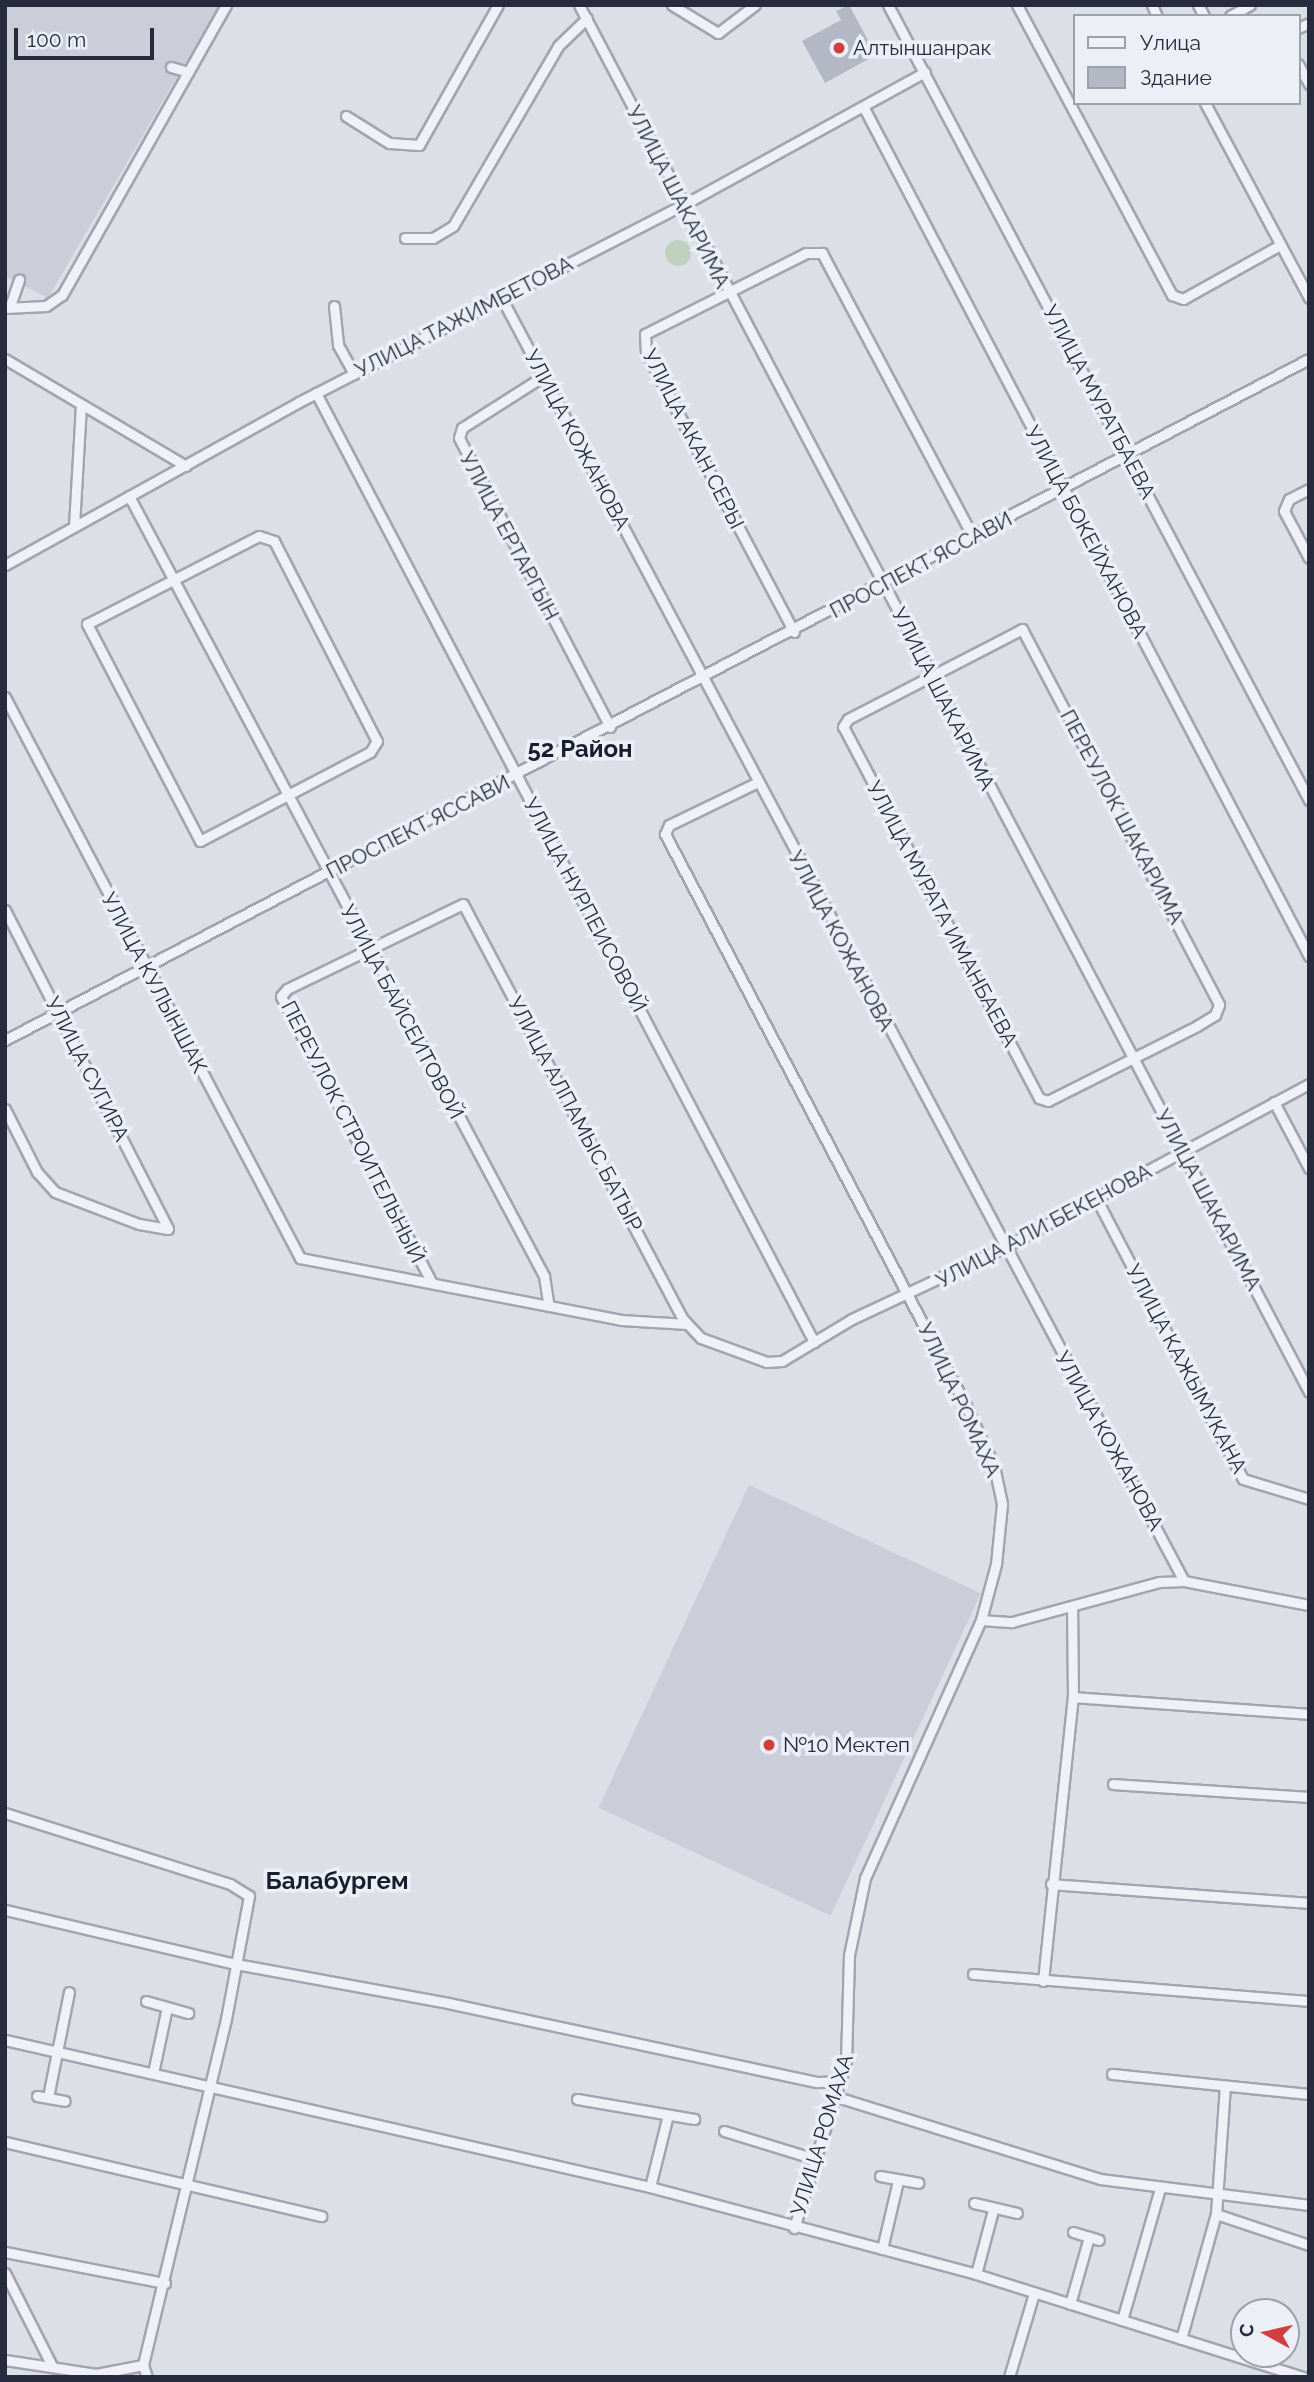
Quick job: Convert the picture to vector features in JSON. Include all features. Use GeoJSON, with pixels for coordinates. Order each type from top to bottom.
{"type":"FeatureCollection","features":[{"type":"Feature","properties":{"kind":"street"},"geometry":{"type":"LineString","coordinates":[[19,280],[8,307],[46,306],[62,295],[226,5]]}},
{"type":"Feature","properties":{"kind":"street"},"geometry":{"type":"LineString","coordinates":[[346,116],[389,143],[419,145],[498,5]]}},
{"type":"Feature","properties":{"kind":"street","name":"УЛИЦА ШАКАРИМА"},"geometry":{"type":"LineString","coordinates":[[579,5],[727,294],[885,584],[930,678],[1309,1392]]}},
{"type":"Feature","properties":{"kind":"street"},"geometry":{"type":"LineString","coordinates":[[672,5],[718,33],[755,5]]}},
{"type":"Feature","properties":{"kind":"street","name":"УЛИЦА МУРАТБАЕВА"},"geometry":{"type":"LineString","coordinates":[[888,5],[1309,800]]}},
{"type":"Feature","properties":{"kind":"street"},"geometry":{"type":"LineString","coordinates":[[1017,5],[1172,295],[1183,299],[1280,245]]}},
{"type":"Feature","properties":{"kind":"street"},"geometry":{"type":"LineString","coordinates":[[1234,14],[1250,5]]}},
{"type":"Feature","properties":{"kind":"street"},"geometry":{"type":"LineString","coordinates":[[405,238],[433,238],[453,226],[558,46],[587,18]]}},
{"type":"Feature","properties":{"kind":"street"},"geometry":{"type":"LineString","coordinates":[[171,67],[188,72]]}},
{"type":"Feature","properties":{"kind":"street"},"geometry":{"type":"LineString","coordinates":[[1300,68],[1309,84]]}},
{"type":"Feature","properties":{"kind":"street","name":"УЛИЦА ТАЖИМБЕТОВА"},"geometry":{"type":"LineString","coordinates":[[5,565],[316,393],[683,205],[864,108],[925,72]]}},
{"type":"Feature","properties":{"kind":"street"},"geometry":{"type":"LineString","coordinates":[[1206,105],[1309,298]]}},
{"type":"Feature","properties":{"kind":"street","name":"УЛИЦА БОКЕЙХАНОВА"},"geometry":{"type":"LineString","coordinates":[[864,108],[1309,956]]}},
{"type":"Feature","properties":{"kind":"street","name":"УЛИЦА АКАН СЕРЫ"},"geometry":{"type":"LineString","coordinates":[[794,632],[643,344],[645,334],[806,253],[822,253],[973,537]]}},
{"type":"Feature","properties":{"kind":"street","name":"УЛИЦА КОЖАНОВА"},"geometry":{"type":"LineString","coordinates":[[502,299],[705,679],[1003,1248],[1184,1581]]}},
{"type":"Feature","properties":{"kind":"street"},"geometry":{"type":"LineString","coordinates":[[334,306],[338,345],[354,374]]}},
{"type":"Feature","properties":{"kind":"street"},"geometry":{"type":"LineString","coordinates":[[5,359],[186,466]]}},
{"type":"Feature","properties":{"kind":"street","name":"ПРОСПЕКТ ЯССАВИ"},"geometry":{"type":"LineString","coordinates":[[5,1040],[60,1015],[705,679],[1309,359]]}},
{"type":"Feature","properties":{"kind":"street","name":"УЛИЦА ЕРТАРГЫН"},"geometry":{"type":"LineString","coordinates":[[542,377],[462,428],[459,438],[610,727]]}},
{"type":"Feature","properties":{"kind":"street","name":"УЛИЦА НУРПЕИСОВОЙ"},"geometry":{"type":"LineString","coordinates":[[316,393],[814,1342]]}},
{"type":"Feature","properties":{"kind":"street"},"geometry":{"type":"LineString","coordinates":[[74,526],[81,404]]}},
{"type":"Feature","properties":{"kind":"street"},"geometry":{"type":"LineString","coordinates":[[1309,489],[1289,499],[1284,511],[1309,558]]}},
{"type":"Feature","properties":{"kind":"street","name":"УЛИЦА БАЙСЕИТОВОЙ"},"geometry":{"type":"LineString","coordinates":[[129,496],[368,950],[544,1276],[549,1306]]}},
{"type":"Feature","properties":{"kind":"street"},"geometry":{"type":"LineString","coordinates":[[269,536],[377,741],[370,752],[287,797],[198,840],[88,633],[92,618],[173,578],[269,536]]}},
{"type":"Feature","properties":{"kind":"street","name":"ПЕРЕУЛОК ШАКАРИМА"},"geometry":{"type":"LineString","coordinates":[[930,678],[1023,629],[1147,862],[1219,1005],[1215,1015],[1132,1058]]}},
{"type":"Feature","properties":{"kind":"street","name":"УЛИЦА МУРАТА ИМАНБАЕВА"},"geometry":{"type":"LineString","coordinates":[[930,678],[848,719],[843,727],[1039,1098],[1048,1101],[1132,1058]]}},
{"type":"Feature","properties":{"kind":"street","name":"УЛИЦА КУЛЫНШАК"},"geometry":{"type":"LineString","coordinates":[[5,697],[292,1246],[309,1262],[432,1283]]}},
{"type":"Feature","properties":{"kind":"street","name":"УЛИЦА РОМАХА"},"geometry":{"type":"LineString","coordinates":[[758,782],[669,825],[665,834],[909,1296],[999,1482],[999,1541],[981,1620],[865,1878],[849,1955],[849,2042],[837,2098],[794,2228]]}},
{"type":"Feature","properties":{"kind":"street","name":"УЛИЦА АЛПАМЫС БАТЫР"},"geometry":{"type":"LineString","coordinates":[[368,950],[463,904],[687,1324]]}},
{"type":"Feature","properties":{"kind":"street","name":"УЛИЦА СУГИРА"},"geometry":{"type":"LineString","coordinates":[[5,910],[168,1229],[70,1201],[46,1183],[5,1109]]}},
{"type":"Feature","properties":{"kind":"street","name":"ПЕРЕУЛОК СТРОИТЕЛЬНЫЙ"},"geometry":{"type":"LineString","coordinates":[[368,950],[284,990],[282,1001],[432,1283]]}},
{"type":"Feature","properties":{"kind":"street","name":"УЛИЦА АЛИ БЕКЕНОВА"},"geometry":{"type":"LineString","coordinates":[[687,1324],[701,1338],[772,1362],[872,1309],[909,1296],[1003,1248],[1309,1084]]}},
{"type":"Feature","properties":{"kind":"street"},"geometry":{"type":"LineString","coordinates":[[1274,1102],[1309,1168]]}},
{"type":"Feature","properties":{"kind":"street","name":"УЛИЦА КАЖЫМУКАНА"},"geometry":{"type":"LineString","coordinates":[[1096,1198],[1243,1479],[1309,1499]]}},
{"type":"Feature","properties":{"kind":"street"},"geometry":{"type":"LineString","coordinates":[[432,1283],[621,1320],[687,1324]]}},
{"type":"Feature","properties":{"kind":"street"},"geometry":{"type":"LineString","coordinates":[[981,1620],[1012,1622],[1147,1584],[1184,1581],[1309,1605]]}},
{"type":"Feature","properties":{"kind":"street"},"geometry":{"type":"LineString","coordinates":[[1043,1981],[1051,1884],[1073,1698],[1072,1607]]}},
{"type":"Feature","properties":{"kind":"street"},"geometry":{"type":"LineString","coordinates":[[1073,1698],[1309,1714]]}},
{"type":"Feature","properties":{"kind":"street"},"geometry":{"type":"LineString","coordinates":[[1113,1784],[1309,1797]]}},
{"type":"Feature","properties":{"kind":"street"},"geometry":{"type":"LineString","coordinates":[[5,1813],[245,1891],[250,1899],[189,2184],[143,2365],[147,2377]]}},
{"type":"Feature","properties":{"kind":"street"},"geometry":{"type":"LineString","coordinates":[[1051,1884],[1309,1903]]}},
{"type":"Feature","properties":{"kind":"street"},"geometry":{"type":"LineString","coordinates":[[5,1910],[236,1964],[448,2003],[818,2082],[841,2081]]}},
{"type":"Feature","properties":{"kind":"street"},"geometry":{"type":"LineString","coordinates":[[973,1974],[1309,2001]]}},
{"type":"Feature","properties":{"kind":"street"},"geometry":{"type":"LineString","coordinates":[[48,2098],[69,1993]]}},
{"type":"Feature","properties":{"kind":"street"},"geometry":{"type":"LineString","coordinates":[[146,2001],[188,2013]]}},
{"type":"Feature","properties":{"kind":"street"},"geometry":{"type":"LineString","coordinates":[[153,2073],[167,2007]]}},
{"type":"Feature","properties":{"kind":"street"},"geometry":{"type":"LineString","coordinates":[[5,2040],[650,2187],[794,2228],[976,2274],[1303,2377]]}},
{"type":"Feature","properties":{"kind":"street"},"geometry":{"type":"LineString","coordinates":[[1112,2074],[1309,2094]]}},
{"type":"Feature","properties":{"kind":"street"},"geometry":{"type":"LineString","coordinates":[[1181,2339],[1216,2214],[1225,2086]]}},
{"type":"Feature","properties":{"kind":"street"},"geometry":{"type":"LineString","coordinates":[[37,2096],[65,2101]]}},
{"type":"Feature","properties":{"kind":"street"},"geometry":{"type":"LineString","coordinates":[[837,2098],[1070,2171],[1218,2197],[1309,2205]]}},
{"type":"Feature","properties":{"kind":"street"},"geometry":{"type":"LineString","coordinates":[[577,2099],[694,2119]]}},
{"type":"Feature","properties":{"kind":"street"},"geometry":{"type":"LineString","coordinates":[[650,2187],[667,2115]]}},
{"type":"Feature","properties":{"kind":"street"},"geometry":{"type":"LineString","coordinates":[[724,2131],[818,2160]]}},
{"type":"Feature","properties":{"kind":"street"},"geometry":{"type":"LineString","coordinates":[[5,2143],[321,2216]]}},
{"type":"Feature","properties":{"kind":"street"},"geometry":{"type":"LineString","coordinates":[[880,2176],[918,2183]]}},
{"type":"Feature","properties":{"kind":"street"},"geometry":{"type":"LineString","coordinates":[[881,2249],[898,2181]]}},
{"type":"Feature","properties":{"kind":"street"},"geometry":{"type":"LineString","coordinates":[[1122,2319],[1160,2188]]}},
{"type":"Feature","properties":{"kind":"street"},"geometry":{"type":"LineString","coordinates":[[974,2203],[993,2210],[1017,2213]]}},
{"type":"Feature","properties":{"kind":"street"},"geometry":{"type":"LineString","coordinates":[[976,2274],[993,2210]]}},
{"type":"Feature","properties":{"kind":"street"},"geometry":{"type":"LineString","coordinates":[[1216,2214],[1309,2245]]}},
{"type":"Feature","properties":{"kind":"street"},"geometry":{"type":"LineString","coordinates":[[1070,2304],[1094,2239],[1073,2232]]}},
{"type":"Feature","properties":{"kind":"street"},"geometry":{"type":"LineString","coordinates":[[5,2252],[164,2283]]}},
{"type":"Feature","properties":{"kind":"street"},"geometry":{"type":"LineString","coordinates":[[5,2273],[52,2366]]}},
{"type":"Feature","properties":{"kind":"street"},"geometry":{"type":"LineString","coordinates":[[1009,2377],[1034,2293]]}},
{"type":"Feature","properties":{"kind":"street"},"geometry":{"type":"LineString","coordinates":[[5,2360],[96,2374],[143,2365]]}},
{"type":"Feature","properties":{"kind":"shaded area"},"geometry":{"type":"Polygon","coordinates":[[[5,5],[219,5],[48,298],[5,276],[5,5]]]}},
{"type":"Feature","properties":{"kind":"shaded area","name":"№10 Мектеп"},"geometry":{"type":"Polygon","coordinates":[[[749,1485],[981,1593],[831,1916],[599,1808],[749,1485]]]}},
{"type":"Feature","properties":{"kind":"green space"},"geometry":{"type":"Polygon","coordinates":[[[678,240],[687,244],[691,253],[687,262],[678,266],[669,262],[665,253],[669,244],[678,240]]]}},
{"type":"Feature","properties":{"kind":"building","name":"Алтыншанрак"},"geometry":{"type":"Polygon","coordinates":[[[849,5],[876,55],[825,83],[802,41],[841,20],[836,11],[849,5]]]}},
{"type":"Feature","properties":{"kind":"place","name":"Алтыншанрак"},"geometry":{"type":"Point","coordinates":[839,48]}},
{"type":"Feature","properties":{"kind":"place","name":"№10 Мектеп"},"geometry":{"type":"Point","coordinates":[769,1745]}},
{"type":"Feature","properties":{"kind":"district","name":"52 Район"},"geometry":{"type":"Point","coordinates":[580,749]}},
{"type":"Feature","properties":{"kind":"district","name":"Балабургем"},"geometry":{"type":"Point","coordinates":[337,1881]}}]}
